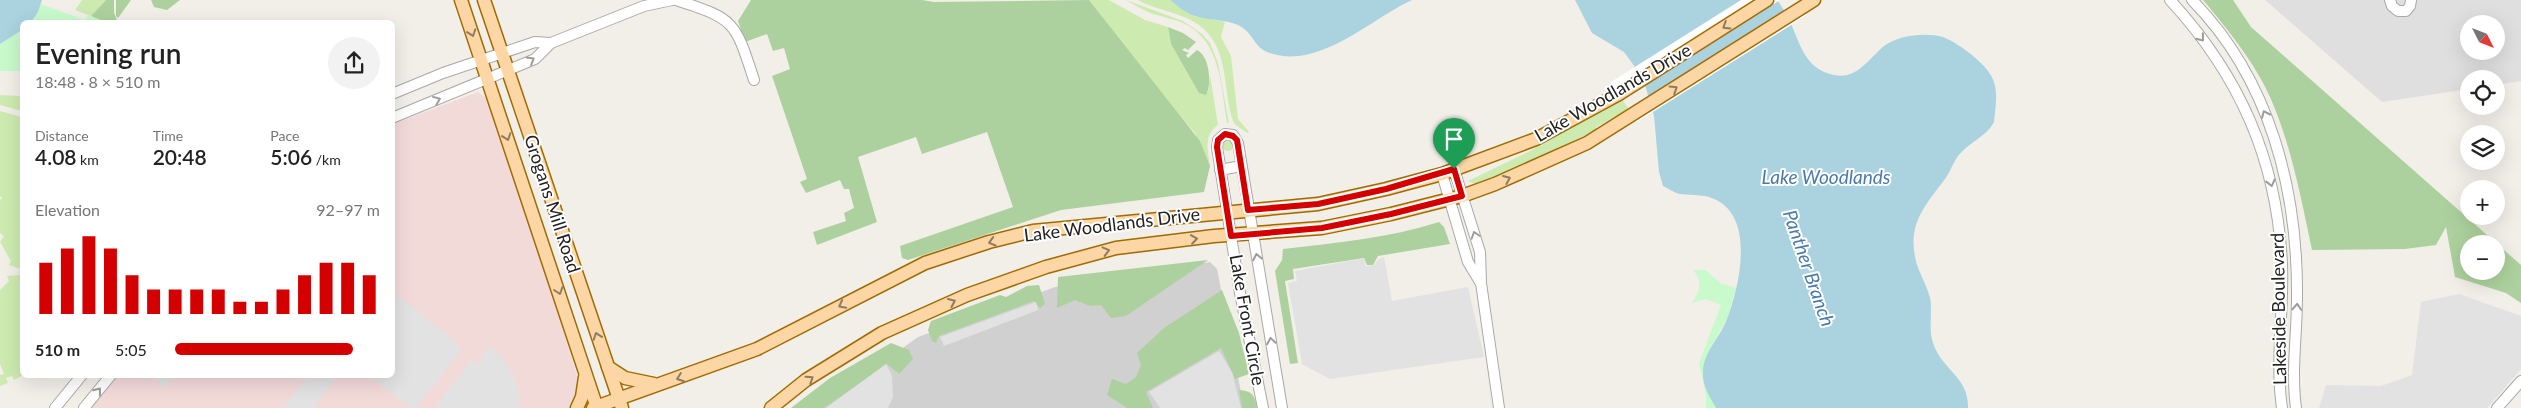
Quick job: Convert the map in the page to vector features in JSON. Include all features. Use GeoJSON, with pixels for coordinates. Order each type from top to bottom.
{"type":"FeatureCollection","features":[{"type":"Feature","properties":{"kind":"main road","name":"Grogans Mill Road"},"geometry":{"type":"LineString","coordinates":[[461,0],[596,407]]}},
{"type":"Feature","properties":{"kind":"main road","name":"Grogans Mill Road"},"geometry":{"type":"LineString","coordinates":[[484,0],[621,403]]}},
{"type":"Feature","properties":{"kind":"main road","name":"Lake Woodlands Drive"},"geometry":{"type":"LineString","coordinates":[[596,407],[621,403],[661,384],[757,349],[925,264],[989,242],[1033,231],[1318,204],[1448,171],[1536,139],[1619,94],[1767,0]]}},
{"type":"Feature","properties":{"kind":"main road","name":"Lake Woodlands Drive"},"geometry":{"type":"LineString","coordinates":[[771,408],[806,380],[882,333],[967,295],[1046,267],[1116,248],[1252,233],[1322,228],[1391,214],[1462,196],[1587,143],[1814,0]]}},
{"type":"Feature","properties":{"kind":"main road"},"geometry":{"type":"LineString","coordinates":[[577,408],[585,384],[584,367]]}},
{"type":"Feature","properties":{"kind":"main road"},"geometry":{"type":"LineString","coordinates":[[608,368],[625,378],[643,384],[661,384]]}},
{"type":"Feature","properties":{"kind":"street"},"geometry":{"type":"LineString","coordinates":[[395,117],[536,59],[551,43],[644,6],[672,0]]}},
{"type":"Feature","properties":{"kind":"street"},"geometry":{"type":"LineString","coordinates":[[676,0],[714,12],[729,21],[742,41],[754,80]]}},
{"type":"Feature","properties":{"kind":"street","name":"Lakeside Boulevard"},"geometry":{"type":"LineString","coordinates":[[2170,0],[2223,66],[2255,130],[2272,184],[2282,265],[2278,357],[2282,408]]}},
{"type":"Feature","properties":{"kind":"street","name":"Lakeside Boulevard"},"geometry":{"type":"LineString","coordinates":[[2192,0],[2204,13],[2253,86],[2273,132],[2287,180],[2297,265],[2298,299],[2294,356],[2296,408]]}},
{"type":"Feature","properties":{"kind":"street"},"geometry":{"type":"LineString","coordinates":[[2390,0],[2392,6],[2398,11],[2406,11],[2410,6],[2411,0]]}},
{"type":"Feature","properties":{"kind":"street"},"geometry":{"type":"LineString","coordinates":[[2190,23],[2204,13]]}},
{"type":"Feature","properties":{"kind":"street"},"geometry":{"type":"LineString","coordinates":[[395,93],[481,60],[535,42],[551,43]]}},
{"type":"Feature","properties":{"kind":"street","name":"Lake Front Circle"},"geometry":{"type":"LineString","coordinates":[[1263,408],[1226,212],[1220,170],[1217,143],[1220,137],[1225,134],[1233,136],[1237,140],[1282,408]]}},
{"type":"Feature","properties":{"kind":"street"},"geometry":{"type":"LineString","coordinates":[[1220,170],[1241,166]]}},
{"type":"Feature","properties":{"kind":"street"},"geometry":{"type":"LineString","coordinates":[[1448,171],[1462,196],[1480,252],[1481,283],[1499,408]]}},
{"type":"Feature","properties":{"kind":"street"},"geometry":{"type":"LineString","coordinates":[[1448,171],[1448,200],[1468,262],[1481,283]]}},
{"type":"Feature","properties":{"kind":"street"},"geometry":{"type":"LineString","coordinates":[[2282,265],[2297,265]]}},
{"type":"Feature","properties":{"kind":"street"},"geometry":{"type":"LineString","coordinates":[[55,408],[80,378]]}},
{"type":"Feature","properties":{"kind":"street"},"geometry":{"type":"LineString","coordinates":[[84,408],[109,378]]}},
{"type":"Feature","properties":{"kind":"street"},"geometry":{"type":"LineString","coordinates":[[2497,408],[2521,381]]}},
{"type":"Feature","properties":{"kind":"shaded area"},"geometry":{"type":"Polygon","coordinates":[[[2265,0],[2521,0],[2521,81],[2505,84],[2505,70],[2460,70],[2460,90],[2382,102],[2265,0]]]}},
{"type":"Feature","properties":{"kind":"shaded area"},"geometry":{"type":"Polygon","coordinates":[[[478,92],[488,99],[580,385],[574,403],[570,408],[91,408],[116,378],[395,378],[395,123],[478,92]]]}},
{"type":"Feature","properties":{"kind":"shaded area"},"geometry":{"type":"Polygon","coordinates":[[[1384,257],[1392,301],[1468,287],[1484,357],[1330,379],[1302,364],[1288,283],[1297,281],[1295,271],[1364,258],[1366,266],[1374,265],[1379,259],[1384,257]]]}},
{"type":"Feature","properties":{"kind":"shaded area"},"geometry":{"type":"Polygon","coordinates":[[[1210,262],[1217,269],[1244,408],[819,408],[918,337],[1055,287],[1210,262]]]}},
{"type":"Feature","properties":{"kind":"shaded area"},"geometry":{"type":"Polygon","coordinates":[[[395,294],[457,343],[461,351],[416,407],[413,408],[371,378],[395,378],[395,294]]]}},
{"type":"Feature","properties":{"kind":"shaded area"},"geometry":{"type":"Polygon","coordinates":[[[2459,294],[2521,316],[2521,369],[2487,408],[2319,408],[2326,385],[2381,386],[2412,375],[2421,302],[2459,294]]]}},
{"type":"Feature","properties":{"kind":"shaded area"},"geometry":{"type":"Polygon","coordinates":[[[1036,302],[1038,310],[944,346],[940,337],[1036,302]]]}},
{"type":"Feature","properties":{"kind":"shaded area"},"geometry":{"type":"Polygon","coordinates":[[[490,346],[502,357],[513,375],[520,398],[519,408],[434,408],[472,360],[477,365],[490,346]]]}},
{"type":"Feature","properties":{"kind":"shaded area"},"geometry":{"type":"Polygon","coordinates":[[[1219,351],[1232,372],[1241,408],[1160,408],[1149,392],[1219,351]]]}},
{"type":"Feature","properties":{"kind":"shaded area"},"geometry":{"type":"Polygon","coordinates":[[[886,364],[892,376],[893,397],[888,408],[826,408],[886,364]]]}},
{"type":"Feature","properties":{"kind":"shaded area"},"geometry":{"type":"Polygon","coordinates":[[[156,378],[172,378],[164,388],[159,384],[156,378]]]}},
{"type":"Feature","properties":{"kind":"shaded area"},"geometry":{"type":"Polygon","coordinates":[[[307,378],[336,379],[313,408],[282,408],[307,378]]]}},
{"type":"Feature","properties":{"kind":"green space"},"geometry":{"type":"Polygon","coordinates":[[[82,0],[106,0],[91,16],[75,10],[82,0]]]}},
{"type":"Feature","properties":{"kind":"green space"},"geometry":{"type":"Polygon","coordinates":[[[106,0],[114,0],[114,13],[117,20],[98,20],[91,16],[106,0]]]}},
{"type":"Feature","properties":{"kind":"green space"},"geometry":{"type":"Polygon","coordinates":[[[116,0],[131,0],[118,18],[116,16],[116,0]]]}},
{"type":"Feature","properties":{"kind":"green space"},"geometry":{"type":"Polygon","coordinates":[[[151,0],[180,0],[167,10],[154,7],[151,0]]]}},
{"type":"Feature","properties":{"kind":"green space"},"geometry":{"type":"Polygon","coordinates":[[[751,0],[922,0],[934,2],[1089,0],[1200,141],[1210,166],[1204,192],[1061,210],[908,260],[902,258],[900,246],[1013,207],[987,132],[922,154],[916,137],[858,157],[877,222],[817,245],[813,232],[846,221],[844,213],[854,208],[849,189],[844,189],[840,180],[806,193],[800,182],[807,179],[772,76],[790,69],[784,48],[773,51],[767,34],[745,42],[738,21],[751,0]]]}},
{"type":"Feature","properties":{"kind":"green space"},"geometry":{"type":"Polygon","coordinates":[[[1089,0],[1109,0],[1145,20],[1168,27],[1171,44],[1197,89],[1208,92],[1210,75],[1218,125],[1213,129],[1208,138],[1210,166],[1195,133],[1166,100],[1089,0]]]}},
{"type":"Feature","properties":{"kind":"green space"},"geometry":{"type":"Polygon","coordinates":[[[1126,0],[1183,21],[1202,34],[1210,43],[1218,63],[1229,123],[1227,123],[1217,66],[1205,41],[1196,31],[1183,23],[1150,13],[1126,0]]]}},
{"type":"Feature","properties":{"kind":"green space"},"geometry":{"type":"Polygon","coordinates":[[[1138,0],[1170,0],[1194,16],[1225,22],[1221,37],[1231,56],[1238,119],[1249,132],[1247,133],[1233,121],[1224,69],[1216,45],[1209,34],[1192,21],[1138,0]]]}},
{"type":"Feature","properties":{"kind":"green space"},"geometry":{"type":"Polygon","coordinates":[[[2203,0],[2233,0],[2251,27],[2460,211],[2460,225],[2476,225],[2487,235],[2460,235],[2460,279],[2455,277],[2446,227],[2436,245],[2405,249],[2312,250],[2292,161],[2275,109],[2253,65],[2203,0]]]}},
{"type":"Feature","properties":{"kind":"green space"},"geometry":{"type":"Polygon","coordinates":[[[41,4],[85,20],[32,20],[41,4]]]}},
{"type":"Feature","properties":{"kind":"green space"},"geometry":{"type":"Polygon","coordinates":[[[88,15],[101,20],[85,20],[88,15]]]}},
{"type":"Feature","properties":{"kind":"green space"},"geometry":{"type":"Polygon","coordinates":[[[1168,27],[1183,33],[1196,42],[1188,50],[1185,48],[1182,50],[1189,53],[1186,55],[1188,58],[1197,50],[1205,58],[1209,71],[1209,85],[1206,95],[1199,93],[1171,44],[1168,27]]]}},
{"type":"Feature","properties":{"kind":"green space"},"geometry":{"type":"Polygon","coordinates":[[[20,31],[20,71],[0,71],[0,44],[20,31]]]}},
{"type":"Feature","properties":{"kind":"green space"},"geometry":{"type":"Polygon","coordinates":[[[0,95],[20,96],[20,110],[0,105],[0,95]]]}},
{"type":"Feature","properties":{"kind":"green space"},"geometry":{"type":"Polygon","coordinates":[[[1622,99],[1629,109],[1596,127],[1597,129],[1525,165],[1475,184],[1468,181],[1530,151],[1622,99]]]}},
{"type":"Feature","properties":{"kind":"green space"},"geometry":{"type":"Polygon","coordinates":[[[0,111],[20,116],[20,269],[9,265],[11,261],[0,242],[4,236],[0,233],[0,200],[2,198],[0,196],[0,111]]]}},
{"type":"Feature","properties":{"kind":"green space"},"geometry":{"type":"Polygon","coordinates":[[[1226,139],[1230,139],[1234,145],[1230,151],[1226,151],[1222,147],[1222,143],[1226,139]]]}},
{"type":"Feature","properties":{"kind":"green space"},"geometry":{"type":"Polygon","coordinates":[[[1439,222],[1444,227],[1450,244],[1378,256],[1373,265],[1367,265],[1364,258],[1293,269],[1294,279],[1285,281],[1298,363],[1290,364],[1275,271],[1282,260],[1283,249],[1381,236],[1439,222]]]}},
{"type":"Feature","properties":{"kind":"green space"},"geometry":{"type":"Polygon","coordinates":[[[2505,251],[2521,265],[2521,303],[2506,293],[2465,280],[2505,280],[2505,251]]]}},
{"type":"Feature","properties":{"kind":"green space"},"geometry":{"type":"Polygon","coordinates":[[[1208,260],[1126,316],[1111,318],[1101,305],[1090,306],[1075,300],[1057,308],[1058,277],[1208,260]]]}},
{"type":"Feature","properties":{"kind":"green space"},"geometry":{"type":"Polygon","coordinates":[[[20,269],[20,377],[14,380],[12,376],[6,378],[8,383],[0,386],[0,375],[4,374],[0,364],[0,290],[9,281],[7,276],[19,275],[20,269]]]}},
{"type":"Feature","properties":{"kind":"green space"},"geometry":{"type":"Polygon","coordinates":[[[1693,270],[1705,270],[1722,284],[1736,288],[1727,319],[1711,346],[1709,395],[1716,408],[1706,408],[1706,395],[1699,363],[1721,305],[1705,299],[1692,303],[1699,286],[1698,279],[1693,270]]]}},
{"type":"Feature","properties":{"kind":"green space"},"geometry":{"type":"Polygon","coordinates":[[[1039,285],[1045,304],[1040,308],[1034,301],[939,336],[936,343],[932,341],[928,330],[931,321],[1000,295],[1006,297],[1027,286],[1039,285]]]}},
{"type":"Feature","properties":{"kind":"green space"},"geometry":{"type":"Polygon","coordinates":[[[1222,290],[1239,333],[1249,374],[1235,379],[1221,348],[1146,392],[1153,408],[1127,408],[1107,395],[1112,379],[1126,384],[1136,377],[1141,365],[1137,353],[1164,328],[1222,290]]]}},
{"type":"Feature","properties":{"kind":"green space"},"geometry":{"type":"Polygon","coordinates":[[[891,343],[909,350],[913,359],[899,374],[887,364],[824,408],[791,408],[830,378],[891,343]]]}},
{"type":"Feature","properties":{"kind":"green space"},"geometry":{"type":"Polygon","coordinates":[[[1239,390],[1252,394],[1257,408],[1242,408],[1239,390]]]}},
{"type":"Feature","properties":{"kind":"water"},"geometry":{"type":"Polygon","coordinates":[[[0,0],[42,0],[38,12],[32,20],[20,20],[20,31],[0,44],[0,0]]]}},
{"type":"Feature","properties":{"kind":"water"},"geometry":{"type":"Polygon","coordinates":[[[1170,0],[1412,0],[1343,41],[1305,55],[1286,56],[1263,50],[1238,25],[1191,15],[1170,0]]]}},
{"type":"Feature","properties":{"kind":"water","name":"Lake Woodlands"},"geometry":{"type":"Polygon","coordinates":[[[1575,0],[1777,0],[1788,16],[1805,55],[1822,71],[1839,76],[1847,75],[1860,68],[1890,42],[1904,37],[1921,35],[1943,37],[1965,50],[1981,63],[1995,84],[1994,122],[1987,131],[1958,156],[1919,218],[1915,228],[1914,239],[1917,265],[1930,298],[1933,343],[1942,360],[1960,381],[1967,397],[1968,408],[1716,408],[1704,384],[1703,366],[1708,352],[1724,326],[1736,291],[1741,257],[1737,225],[1731,212],[1715,199],[1705,196],[1685,195],[1663,186],[1659,172],[1654,116],[1643,78],[1624,52],[1592,33],[1575,0]]]}},
{"type":"Feature","properties":{"kind":"pier"},"geometry":{"type":"Polygon","coordinates":[[[1741,0],[1780,0],[1622,99],[1611,82],[1741,0]]]}},
{"type":"Feature","properties":{"kind":"pier"},"geometry":{"type":"Polygon","coordinates":[[[1798,3],[1807,15],[1637,122],[1629,109],[1798,3]]]}},
{"type":"Feature","properties":{"kind":"route"},"geometry":{"type":"LineString","coordinates":[[1225,134],[1230,134],[1237,140],[1248,210],[1318,204],[1386,189],[1454,169],[1462,196],[1391,214],[1322,228],[1231,236],[1217,143],[1220,137],[1225,134]]}},
{"type":"Feature","properties":{"kind":"water label","name":"Panther Branch"},"geometry":{"type":"Point","coordinates":[1809,268]}}]}
